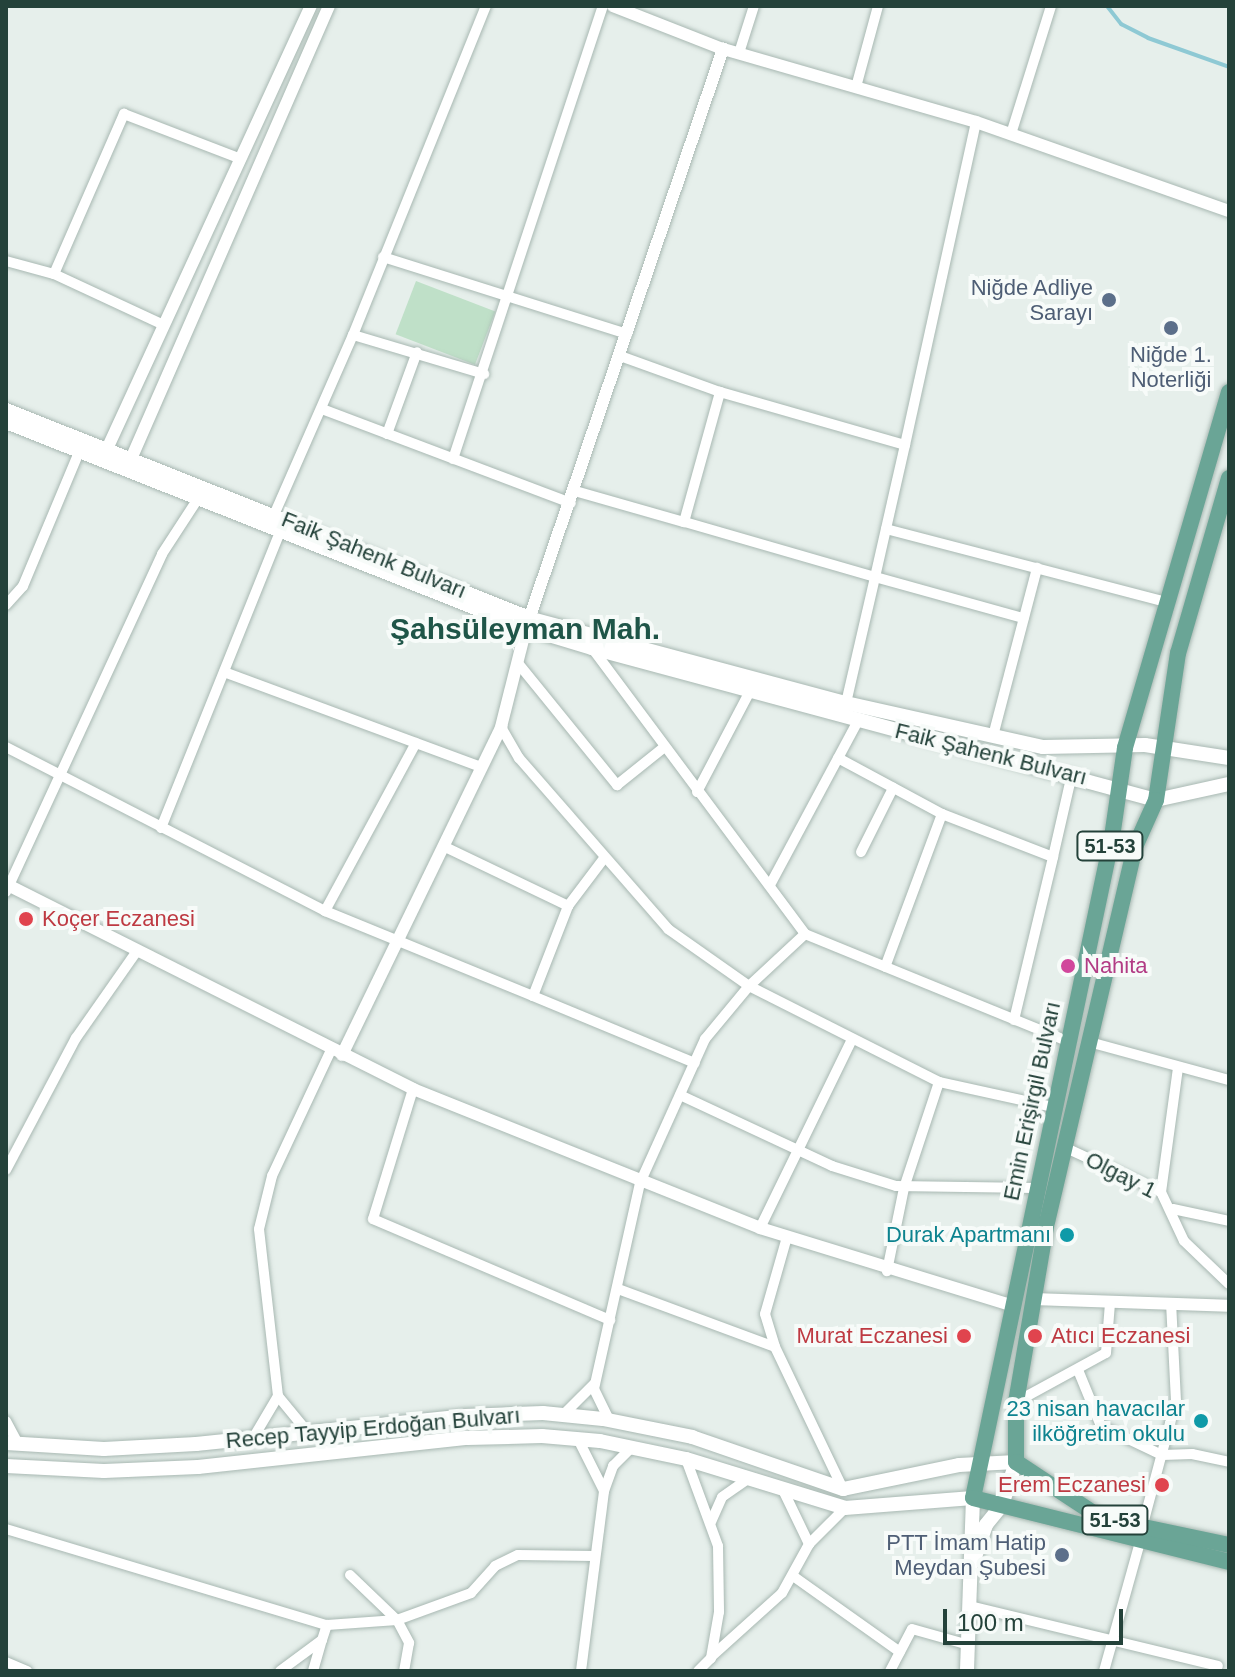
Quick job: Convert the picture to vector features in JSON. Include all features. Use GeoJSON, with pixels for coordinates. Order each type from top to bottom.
{"type":"FeatureCollection","features":[{"type":"Feature","properties":{"kind":"main road","name":"Emin Erişirgil Bulvarı"},"geometry":{"type":"LineString","coordinates":[[973,1498],[1010,1305],[1112,837],[1125,748],[1229,392]]}},
{"type":"Feature","properties":{"kind":"main road","name":"Faik Şahenk Bulvarı"},"geometry":{"type":"LineString","coordinates":[[6,410],[274,515],[529,624],[846,703],[1043,747],[1165,749],[1229,758]]}},
{"type":"Feature","properties":{"kind":"main road","name":"Faik Şahenk Bulvarı"},"geometry":{"type":"LineString","coordinates":[[6,422],[592,648],[858,721],[1072,774],[1156,800]]}},
{"type":"Feature","properties":{"kind":"main road","name":"Emin Erişirgil Bulvarı"},"geometry":{"type":"LineString","coordinates":[[1016,1462],[1016,1402],[1032,1299],[1064,1147],[1135,847],[1156,800],[1178,653],[1229,478]]}},
{"type":"Feature","properties":{"kind":"main road"},"geometry":{"type":"LineString","coordinates":[[1156,800],[1229,784]]}},
{"type":"Feature","properties":{"kind":"main road","name":"Recep Tayyip Erdoğan Bulvarı"},"geometry":{"type":"LineString","coordinates":[[13,1444],[104,1449],[310,1435],[465,1416],[563,1415],[609,1420],[692,1437],[843,1489],[979,1464],[1016,1462]]}},
{"type":"Feature","properties":{"kind":"main road","name":"Recep Tayyip Erdoğan Bulvarı"},"geometry":{"type":"LineString","coordinates":[[6,1466],[104,1471],[198,1467],[467,1438],[578,1439],[686,1459],[784,1492],[845,1508],[973,1498]]}},
{"type":"Feature","properties":{"kind":"main road"},"geometry":{"type":"LineString","coordinates":[[972,1566],[986,1525],[1002,1505],[1016,1462]]}},
{"type":"Feature","properties":{"kind":"main road","name":"51-53"},"geometry":{"type":"LineString","coordinates":[[1016,1462],[1101,1518],[1143,1524],[1229,1545]]}},
{"type":"Feature","properties":{"kind":"main road"},"geometry":{"type":"LineString","coordinates":[[967,1671],[973,1498]]}},
{"type":"Feature","properties":{"kind":"main road","name":"51-53"},"geometry":{"type":"LineString","coordinates":[[973,1498],[1229,1562]]}},
{"type":"Feature","properties":{"kind":"street"},"geometry":{"type":"LineString","coordinates":[[107,449],[311,6]]}},
{"type":"Feature","properties":{"kind":"street"},"geometry":{"type":"LineString","coordinates":[[131,459],[329,6]]}},
{"type":"Feature","properties":{"kind":"street"},"geometry":{"type":"LineString","coordinates":[[274,515],[353,335],[486,6]]}},
{"type":"Feature","properties":{"kind":"street"},"geometry":{"type":"LineString","coordinates":[[453,459],[484,374],[603,6]]}},
{"type":"Feature","properties":{"kind":"street"},"geometry":{"type":"LineString","coordinates":[[613,6],[642,11],[723,49],[976,122],[1229,211]]}},
{"type":"Feature","properties":{"kind":"street"},"geometry":{"type":"LineString","coordinates":[[739,53],[754,6]]}},
{"type":"Feature","properties":{"kind":"street"},"geometry":{"type":"LineString","coordinates":[[856,87],[878,6]]}},
{"type":"Feature","properties":{"kind":"street"},"geometry":{"type":"LineString","coordinates":[[1011,134],[1051,6]]}},
{"type":"Feature","properties":{"kind":"street"},"geometry":{"type":"LineString","coordinates":[[310,1435],[278,1396],[259,1229],[272,1176],[336,1052],[397,945],[501,727],[529,624],[723,49]]}},
{"type":"Feature","properties":{"kind":"street"},"geometry":{"type":"LineString","coordinates":[[54,274],[124,114],[241,159]]}},
{"type":"Feature","properties":{"kind":"street"},"geometry":{"type":"LineString","coordinates":[[846,703],[976,122]]}},
{"type":"Feature","properties":{"kind":"street"},"geometry":{"type":"LineString","coordinates":[[383,257],[627,334]]}},
{"type":"Feature","properties":{"kind":"street"},"geometry":{"type":"LineString","coordinates":[[6,261],[54,274],[164,325]]}},
{"type":"Feature","properties":{"kind":"street"},"geometry":{"type":"LineString","coordinates":[[353,335],[484,374]]}},
{"type":"Feature","properties":{"kind":"street"},"geometry":{"type":"LineString","coordinates":[[387,434],[417,352]]}},
{"type":"Feature","properties":{"kind":"street"},"geometry":{"type":"LineString","coordinates":[[620,356],[720,392],[905,445]]}},
{"type":"Feature","properties":{"kind":"street"},"geometry":{"type":"LineString","coordinates":[[684,522],[720,392]]}},
{"type":"Feature","properties":{"kind":"street"},"geometry":{"type":"LineString","coordinates":[[322,409],[453,459],[573,497],[684,522],[1023,618]]}},
{"type":"Feature","properties":{"kind":"street"},"geometry":{"type":"LineString","coordinates":[[6,605],[23,586],[80,450]]}},
{"type":"Feature","properties":{"kind":"street"},"geometry":{"type":"LineString","coordinates":[[199,497],[162,554],[63,776],[7,887],[413,1089],[640,1183],[760,1228],[887,1271],[1010,1305]]}},
{"type":"Feature","properties":{"kind":"street"},"geometry":{"type":"LineString","coordinates":[[886,529],[1166,602]]}},
{"type":"Feature","properties":{"kind":"street"},"geometry":{"type":"LineString","coordinates":[[161,828],[281,530]]}},
{"type":"Feature","properties":{"kind":"street"},"geometry":{"type":"LineString","coordinates":[[993,736],[1037,568]]}},
{"type":"Feature","properties":{"kind":"street"},"geometry":{"type":"LineString","coordinates":[[592,648],[662,749],[805,934],[1067,1041]]}},
{"type":"Feature","properties":{"kind":"street"},"geometry":{"type":"LineString","coordinates":[[517,662],[617,785],[662,749]]}},
{"type":"Feature","properties":{"kind":"street"},"geometry":{"type":"LineString","coordinates":[[224,672],[481,767]]}},
{"type":"Feature","properties":{"kind":"street"},"geometry":{"type":"LineString","coordinates":[[697,792],[750,691]]}},
{"type":"Feature","properties":{"kind":"street"},"geometry":{"type":"LineString","coordinates":[[770,885],[858,721]]}},
{"type":"Feature","properties":{"kind":"street"},"geometry":{"type":"LineString","coordinates":[[501,727],[519,758],[668,929],[749,986],[939,1082],[1053,1107]]}},
{"type":"Feature","properties":{"kind":"street"},"geometry":{"type":"LineString","coordinates":[[325,911],[416,743]]}},
{"type":"Feature","properties":{"kind":"street"},"geometry":{"type":"LineString","coordinates":[[6,747],[397,945],[533,996],[695,1063]]}},
{"type":"Feature","properties":{"kind":"street"},"geometry":{"type":"LineString","coordinates":[[838,758],[942,814],[1053,857]]}},
{"type":"Feature","properties":{"kind":"street"},"geometry":{"type":"LineString","coordinates":[[1014,1020],[1072,774]]}},
{"type":"Feature","properties":{"kind":"street"},"geometry":{"type":"LineString","coordinates":[[861,852],[893,788]]}},
{"type":"Feature","properties":{"kind":"street"},"geometry":{"type":"LineString","coordinates":[[885,967],[942,814]]}},
{"type":"Feature","properties":{"kind":"street"},"geometry":{"type":"LineString","coordinates":[[443,846],[568,906]]}},
{"type":"Feature","properties":{"kind":"street"},"geometry":{"type":"LineString","coordinates":[[533,996],[568,906],[605,857]]}},
{"type":"Feature","properties":{"kind":"street"},"geometry":{"type":"LineString","coordinates":[[609,1420],[598,1401],[596,1381],[640,1183],[705,1039],[749,986],[805,934]]}},
{"type":"Feature","properties":{"kind":"street"},"geometry":{"type":"LineString","coordinates":[[6,1170],[6,1164],[76,1038],[137,951]]}},
{"type":"Feature","properties":{"kind":"street"},"geometry":{"type":"LineString","coordinates":[[760,1228],[852,1039]]}},
{"type":"Feature","properties":{"kind":"street"},"geometry":{"type":"LineString","coordinates":[[1089,1042],[1229,1080]]}},
{"type":"Feature","properties":{"kind":"street"},"geometry":{"type":"LineString","coordinates":[[1161,1192],[1178,1068]]}},
{"type":"Feature","properties":{"kind":"street"},"geometry":{"type":"LineString","coordinates":[[887,1271],[904,1188],[939,1082]]}},
{"type":"Feature","properties":{"kind":"street"},"geometry":{"type":"LineString","coordinates":[[413,1089],[373,1219],[610,1320]]}},
{"type":"Feature","properties":{"kind":"street"},"geometry":{"type":"LineString","coordinates":[[680,1095],[798,1150],[904,1188],[1035,1188]]}},
{"type":"Feature","properties":{"kind":"street","name":"Olgay 1"},"geometry":{"type":"LineString","coordinates":[[1064,1147],[1161,1192],[1173,1209],[1184,1241],[1229,1284]]}},
{"type":"Feature","properties":{"kind":"street"},"geometry":{"type":"LineString","coordinates":[[1173,1209],[1229,1221]]}},
{"type":"Feature","properties":{"kind":"street"},"geometry":{"type":"LineString","coordinates":[[787,1237],[765,1314],[775,1347],[843,1489]]}},
{"type":"Feature","properties":{"kind":"street"},"geometry":{"type":"LineString","coordinates":[[618,1289],[775,1347]]}},
{"type":"Feature","properties":{"kind":"street"},"geometry":{"type":"LineString","coordinates":[[1032,1299],[1229,1306]]}},
{"type":"Feature","properties":{"kind":"street"},"geometry":{"type":"LineString","coordinates":[[1016,1402],[1106,1353],[1110,1303]]}},
{"type":"Feature","properties":{"kind":"street"},"geometry":{"type":"LineString","coordinates":[[1143,1524],[1176,1401],[1171,1303]]}},
{"type":"Feature","properties":{"kind":"street"},"geometry":{"type":"LineString","coordinates":[[1078,1370],[1101,1426],[1162,1455],[1192,1454],[1229,1462]]}},
{"type":"Feature","properties":{"kind":"street"},"geometry":{"type":"LineString","coordinates":[[563,1415],[596,1381]]}},
{"type":"Feature","properties":{"kind":"street"},"geometry":{"type":"LineString","coordinates":[[252,1440],[278,1396]]}},
{"type":"Feature","properties":{"kind":"street"},"geometry":{"type":"LineString","coordinates":[[6,1421],[13,1444]]}},
{"type":"Feature","properties":{"kind":"street"},"geometry":{"type":"LineString","coordinates":[[578,1439],[604,1491]]}},
{"type":"Feature","properties":{"kind":"street"},"geometry":{"type":"LineString","coordinates":[[581,1671],[604,1491],[613,1466],[632,1447]]}},
{"type":"Feature","properties":{"kind":"street"},"geometry":{"type":"LineString","coordinates":[[686,1459],[718,1546],[719,1612],[711,1658]]}},
{"type":"Feature","properties":{"kind":"street"},"geometry":{"type":"LineString","coordinates":[[711,1522],[722,1497],[749,1478]]}},
{"type":"Feature","properties":{"kind":"street"},"geometry":{"type":"LineString","coordinates":[[784,1492],[809,1544]]}},
{"type":"Feature","properties":{"kind":"street"},"geometry":{"type":"LineString","coordinates":[[698,1671],[764,1611],[793,1576],[809,1544],[845,1508]]}},
{"type":"Feature","properties":{"kind":"street"},"geometry":{"type":"LineString","coordinates":[[6,1529],[327,1625],[397,1620],[471,1593],[495,1566],[518,1555],[594,1556]]}},
{"type":"Feature","properties":{"kind":"street"},"geometry":{"type":"LineString","coordinates":[[1104,1671],[1140,1542]]}},
{"type":"Feature","properties":{"kind":"street"},"geometry":{"type":"LineString","coordinates":[[350,1575],[397,1620],[409,1643],[404,1671]]}},
{"type":"Feature","properties":{"kind":"street"},"geometry":{"type":"LineString","coordinates":[[793,1576],[900,1652]]}},
{"type":"Feature","properties":{"kind":"street"},"geometry":{"type":"LineString","coordinates":[[970,1606],[1218,1666]]}},
{"type":"Feature","properties":{"kind":"street"},"geometry":{"type":"LineString","coordinates":[[313,1671],[327,1625]]}},
{"type":"Feature","properties":{"kind":"street"},"geometry":{"type":"LineString","coordinates":[[890,1671],[912,1629],[969,1645]]}},
{"type":"Feature","properties":{"kind":"street"},"geometry":{"type":"LineString","coordinates":[[280,1671],[322,1640]]}},
{"type":"Feature","properties":{"kind":"street"},"geometry":{"type":"LineString","coordinates":[[6,1662],[27,1671]]}},
{"type":"Feature","properties":{"kind":"green space"},"geometry":{"type":"Polygon","coordinates":[[[416,281],[495,311],[475,365],[396,334],[416,281]]]}},
{"type":"Feature","properties":{"kind":"waterway"},"geometry":{"type":"LineString","coordinates":[[1107,6],[1121,24],[1148,38],[1229,67]]}},
{"type":"Feature","properties":{"kind":"place","name":"Niğde Adliye Sarayı"},"geometry":{"type":"Point","coordinates":[1109,300]}},
{"type":"Feature","properties":{"kind":"place","name":"Niğde 1. Noterliği"},"geometry":{"type":"Point","coordinates":[1171,328]}},
{"type":"Feature","properties":{"kind":"place","name":"Koçer Eczanesi"},"geometry":{"type":"Point","coordinates":[26,919]}},
{"type":"Feature","properties":{"kind":"place","name":"Nahita"},"geometry":{"type":"Point","coordinates":[1068,966]}},
{"type":"Feature","properties":{"kind":"place","name":"Durak Apartmanı"},"geometry":{"type":"Point","coordinates":[1067,1235]}},
{"type":"Feature","properties":{"kind":"place","name":"Murat Eczanesi"},"geometry":{"type":"Point","coordinates":[964,1336]}},
{"type":"Feature","properties":{"kind":"place","name":"Atıcı Eczanesi"},"geometry":{"type":"Point","coordinates":[1035,1336]}},
{"type":"Feature","properties":{"kind":"place","name":"23 nisan havacılar ilköğretim okulu"},"geometry":{"type":"Point","coordinates":[1201,1421]}},
{"type":"Feature","properties":{"kind":"place","name":"Erem Eczanesi"},"geometry":{"type":"Point","coordinates":[1162,1485]}},
{"type":"Feature","properties":{"kind":"place","name":"PTT İmam Hatip Meydan Şubesi"},"geometry":{"type":"Point","coordinates":[1062,1555]}},
{"type":"Feature","properties":{"kind":"district","name":"Şahsüleyman Mah."},"geometry":{"type":"Point","coordinates":[525,629]}}]}
